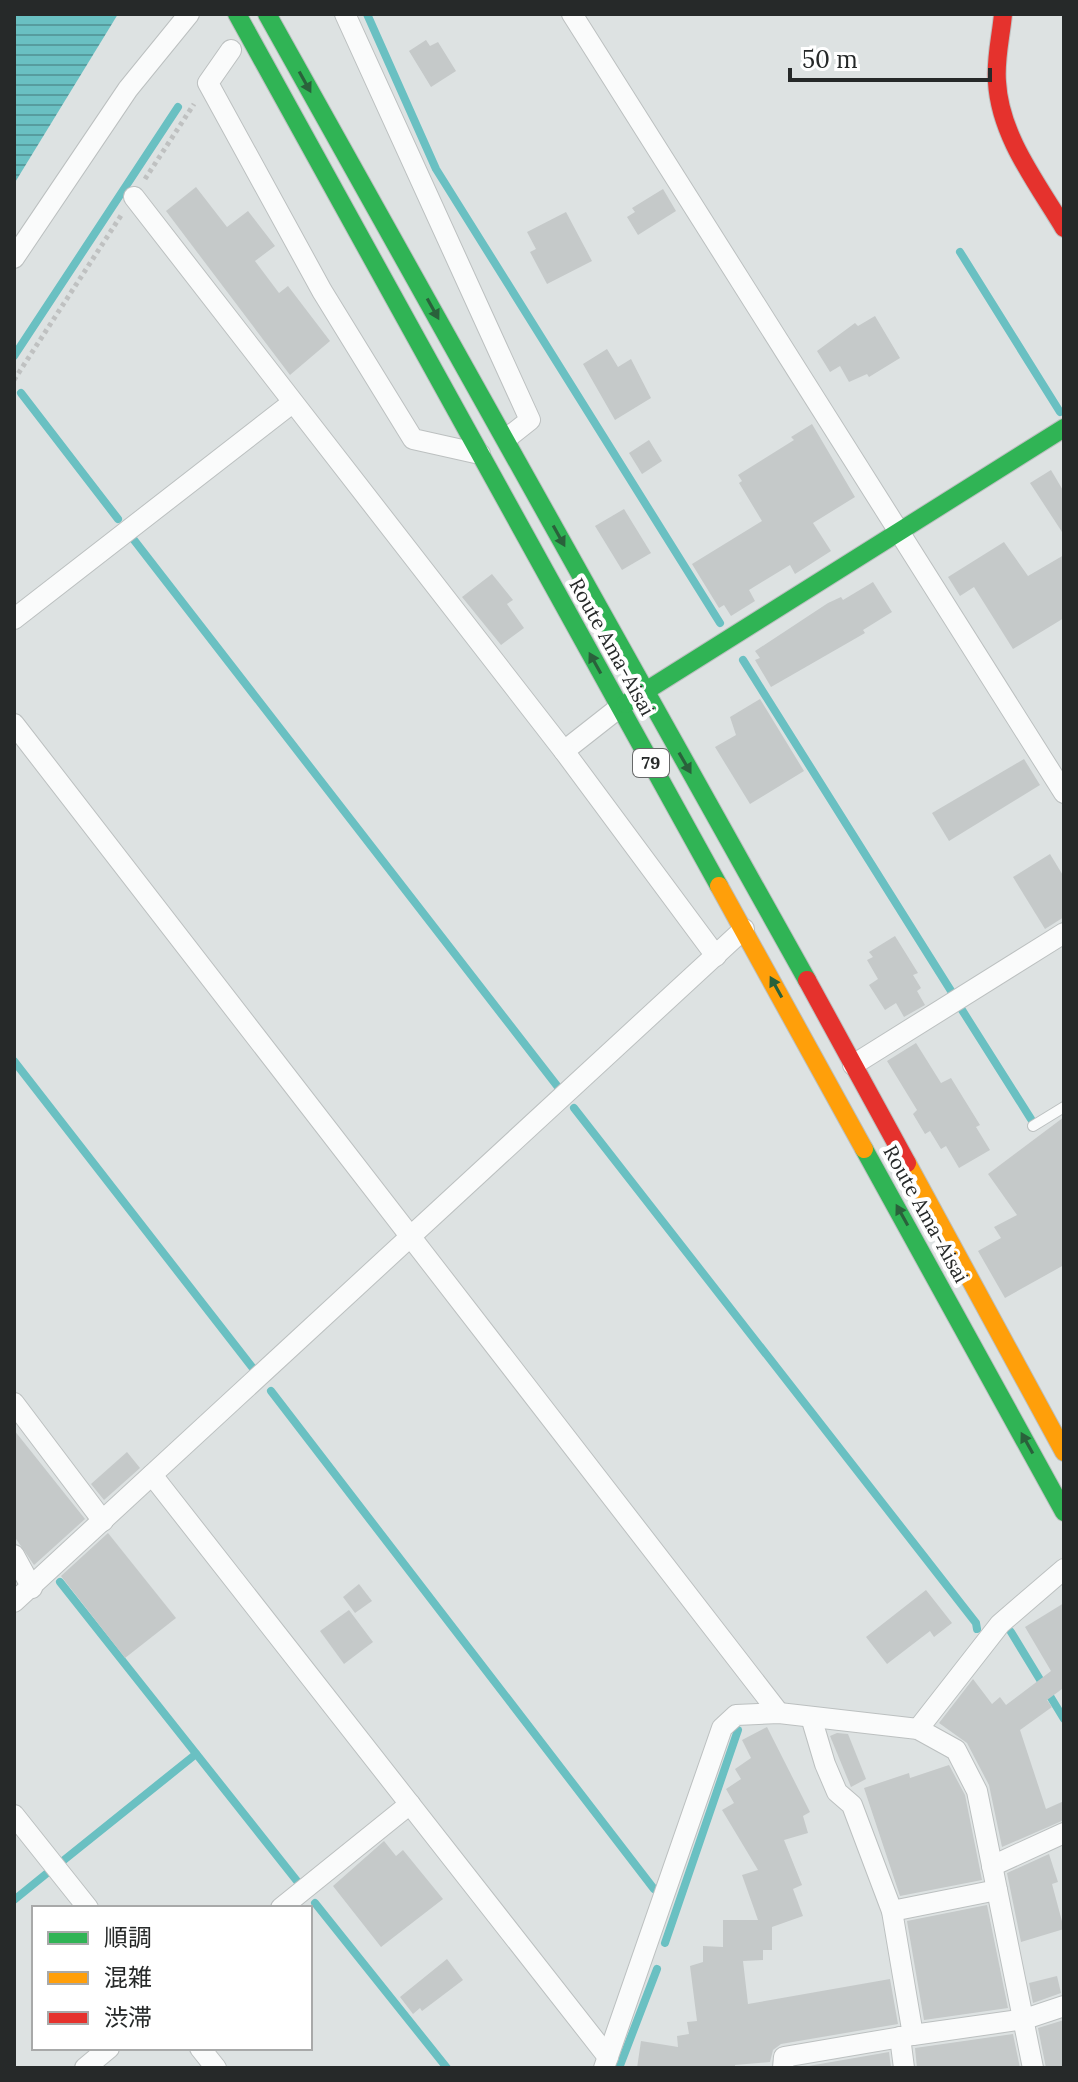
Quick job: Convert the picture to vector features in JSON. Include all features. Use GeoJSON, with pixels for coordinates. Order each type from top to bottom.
{"type":"FeatureCollection","features":[{"type":"Feature","properties":{"kind":"main road","name":"Route Ama-Aisai"},"geometry":{"type":"LineString","coordinates":[[237,14],[1064,1512]]}},
{"type":"Feature","properties":{"kind":"main road","name":"Route Ama-Aisai"},"geometry":{"type":"LineString","coordinates":[[267,14],[853,1065],[1064,1452]]}},
{"type":"Feature","properties":{"kind":"main road"},"geometry":{"type":"LineString","coordinates":[[1003,14],[997,89],[1005,119],[1017,149],[1064,228]]}},
{"type":"Feature","properties":{"kind":"main road"},"geometry":{"type":"LineString","coordinates":[[620,707],[646,694],[1064,428]]}},
{"type":"Feature","properties":{"kind":"street"},"geometry":{"type":"LineString","coordinates":[[14,258],[128,89],[189,14]]}},
{"type":"Feature","properties":{"kind":"street"},"geometry":{"type":"LineString","coordinates":[[345,14],[530,420],[506,439]]}},
{"type":"Feature","properties":{"kind":"street"},"geometry":{"type":"LineString","coordinates":[[572,14],[1064,793]]}},
{"type":"Feature","properties":{"kind":"street"},"geometry":{"type":"LineString","coordinates":[[231,50],[208,83],[322,291],[413,439],[480,454]]}},
{"type":"Feature","properties":{"kind":"street"},"geometry":{"type":"LineString","coordinates":[[134,197],[564,751],[716,956]]}},
{"type":"Feature","properties":{"kind":"street"},"geometry":{"type":"LineString","coordinates":[[14,619],[292,403]]}},
{"type":"Feature","properties":{"kind":"street"},"geometry":{"type":"LineString","coordinates":[[564,751],[620,707]]}},
{"type":"Feature","properties":{"kind":"street"},"geometry":{"type":"LineString","coordinates":[[15,728],[779,1713]]}},
{"type":"Feature","properties":{"kind":"street"},"geometry":{"type":"LineString","coordinates":[[14,1602],[744,929]]}},
{"type":"Feature","properties":{"kind":"street"},"geometry":{"type":"LineString","coordinates":[[853,1065],[1064,933]]}},
{"type":"Feature","properties":{"kind":"street"},"geometry":{"type":"LineString","coordinates":[[14,1403],[103,1521]]}},
{"type":"Feature","properties":{"kind":"street"},"geometry":{"type":"LineString","coordinates":[[152,1475],[410,1804],[606,2062]]}},
{"type":"Feature","properties":{"kind":"street"},"geometry":{"type":"LineString","coordinates":[[14,1555],[32,1588]]}},
{"type":"Feature","properties":{"kind":"street"},"geometry":{"type":"LineString","coordinates":[[918,1729],[1000,1624],[1064,1569]]}},
{"type":"Feature","properties":{"kind":"street"},"geometry":{"type":"LineString","coordinates":[[606,2062],[722,1728],[736,1715],[779,1713],[918,1729],[956,1750],[977,1791],[1033,2068]]}},
{"type":"Feature","properties":{"kind":"street"},"geometry":{"type":"LineString","coordinates":[[811,1717],[825,1764],[837,1792],[852,1805],[892,1911],[906,2036],[904,2068]]}},
{"type":"Feature","properties":{"kind":"street"},"geometry":{"type":"LineString","coordinates":[[283,1906],[410,1804]]}},
{"type":"Feature","properties":{"kind":"street"},"geometry":{"type":"LineString","coordinates":[[14,1815],[86,1906]]}},
{"type":"Feature","properties":{"kind":"street"},"geometry":{"type":"LineString","coordinates":[[992,1866],[1064,1833]]}},
{"type":"Feature","properties":{"kind":"street"},"geometry":{"type":"LineString","coordinates":[[892,1911],[997,1890]]}},
{"type":"Feature","properties":{"kind":"street"},"geometry":{"type":"LineString","coordinates":[[783,2068],[784,2057],[1025,2019],[1064,2006]]}},
{"type":"Feature","properties":{"kind":"street"},"geometry":{"type":"LineString","coordinates":[[85,2068],[107,2050]]}},
{"type":"Feature","properties":{"kind":"street"},"geometry":{"type":"LineString","coordinates":[[202,2050],[216,2068]]}},
{"type":"Feature","properties":{"kind":"lane"},"geometry":{"type":"LineString","coordinates":[[1033,1126],[1064,1107]]}},
{"type":"Feature","properties":{"kind":"path"},"geometry":{"type":"LineString","coordinates":[[14,380],[208,83]]}},
{"type":"Feature","properties":{"kind":"water"},"geometry":{"type":"Polygon","coordinates":[[[14,14],[118,14],[14,184],[14,14]]]}},
{"type":"Feature","properties":{"kind":"building"},"geometry":{"type":"Polygon","coordinates":[[[426,40],[430,46],[438,42],[456,71],[431,87],[409,51],[426,40]]]}},
{"type":"Feature","properties":{"kind":"building"},"geometry":{"type":"Polygon","coordinates":[[[196,187],[227,227],[248,211],[275,246],[255,261],[279,293],[288,286],[330,341],[290,375],[166,211],[196,187]]]}},
{"type":"Feature","properties":{"kind":"building"},"geometry":{"type":"Polygon","coordinates":[[[663,189],[676,211],[638,235],[627,217],[635,212],[632,208],[663,189]]]}},
{"type":"Feature","properties":{"kind":"building"},"geometry":{"type":"Polygon","coordinates":[[[566,212],[592,261],[547,284],[530,252],[536,249],[527,232],[566,212]]]}},
{"type":"Feature","properties":{"kind":"building"},"geometry":{"type":"Polygon","coordinates":[[[875,316],[900,358],[869,377],[867,374],[849,382],[840,366],[830,372],[817,351],[855,323],[858,326],[875,316]]]}},
{"type":"Feature","properties":{"kind":"building"},"geometry":{"type":"Polygon","coordinates":[[[607,349],[618,367],[631,359],[651,398],[615,420],[583,364],[607,349]]]}},
{"type":"Feature","properties":{"kind":"building"},"geometry":{"type":"Polygon","coordinates":[[[812,424],[855,497],[813,523],[831,551],[795,574],[790,565],[749,590],[755,601],[731,616],[724,605],[719,608],[692,564],[762,521],[739,483],[742,481],[738,475],[794,440],[791,437],[812,424]]]}},
{"type":"Feature","properties":{"kind":"building"},"geometry":{"type":"Polygon","coordinates":[[[649,440],[662,461],[642,474],[629,453],[649,440]]]}},
{"type":"Feature","properties":{"kind":"building"},"geometry":{"type":"Polygon","coordinates":[[[1051,470],[1064,492],[1064,535],[1030,483],[1051,470]]]}},
{"type":"Feature","properties":{"kind":"building"},"geometry":{"type":"Polygon","coordinates":[[[624,509],[651,553],[622,570],[595,526],[624,509]]]}},
{"type":"Feature","properties":{"kind":"building"},"geometry":{"type":"Polygon","coordinates":[[[1004,542],[1028,576],[1064,555],[1064,618],[1013,649],[974,587],[960,596],[948,577],[1004,542]]]}},
{"type":"Feature","properties":{"kind":"building"},"geometry":{"type":"Polygon","coordinates":[[[492,574],[513,600],[507,604],[524,628],[501,645],[462,597],[492,574]]]}},
{"type":"Feature","properties":{"kind":"building"},"geometry":{"type":"Polygon","coordinates":[[[873,582],[892,612],[863,630],[865,633],[771,687],[755,660],[760,658],[755,651],[828,603],[841,597],[843,600],[873,582]]]}},
{"type":"Feature","properties":{"kind":"building"},"geometry":{"type":"Polygon","coordinates":[[[760,699],[804,771],[750,804],[715,747],[736,735],[730,717],[760,699]]]}},
{"type":"Feature","properties":{"kind":"building"},"geometry":{"type":"Polygon","coordinates":[[[1024,759],[1040,785],[949,841],[932,813],[1024,759]]]}},
{"type":"Feature","properties":{"kind":"building"},"geometry":{"type":"Polygon","coordinates":[[[1050,854],[1064,877],[1064,917],[1045,929],[1013,877],[1050,854]]]}},
{"type":"Feature","properties":{"kind":"building"},"geometry":{"type":"Polygon","coordinates":[[[895,936],[918,973],[913,975],[921,988],[917,991],[925,1005],[904,1017],[896,1003],[885,1010],[869,985],[878,979],[867,960],[873,957],[869,952],[895,936]]]}},
{"type":"Feature","properties":{"kind":"building"},"geometry":{"type":"Polygon","coordinates":[[[916,1043],[941,1083],[951,1078],[980,1125],[976,1127],[990,1150],[959,1168],[946,1146],[941,1149],[930,1131],[925,1134],[913,1114],[917,1110],[887,1061],[916,1043]]]}},
{"type":"Feature","properties":{"kind":"building"},"geometry":{"type":"Polygon","coordinates":[[[1064,1117],[1064,1265],[1005,1298],[978,1251],[1001,1238],[994,1227],[1017,1215],[988,1174],[1064,1117]]]}},
{"type":"Feature","properties":{"kind":"building"},"geometry":{"type":"Polygon","coordinates":[[[14,1430],[85,1519],[34,1565],[14,1536],[14,1430]]]}},
{"type":"Feature","properties":{"kind":"building"},"geometry":{"type":"Polygon","coordinates":[[[127,1452],[140,1468],[104,1500],[91,1484],[127,1452]]]}},
{"type":"Feature","properties":{"kind":"building"},"geometry":{"type":"Polygon","coordinates":[[[108,1533],[176,1618],[125,1658],[61,1576],[108,1533]]]}},
{"type":"Feature","properties":{"kind":"building"},"geometry":{"type":"Polygon","coordinates":[[[359,1584],[372,1601],[355,1613],[343,1597],[359,1584]]]}},
{"type":"Feature","properties":{"kind":"building"},"geometry":{"type":"Polygon","coordinates":[[[926,1590],[952,1623],[934,1637],[930,1631],[887,1664],[866,1637],[926,1590]]]}},
{"type":"Feature","properties":{"kind":"building"},"geometry":{"type":"Polygon","coordinates":[[[1064,1603],[1064,1692],[1062,1689],[1047,1700],[1052,1707],[1020,1730],[1046,1809],[1064,1801],[1064,1820],[1002,1847],[989,1785],[967,1743],[939,1723],[973,1679],[992,1704],[1000,1697],[1006,1705],[1051,1671],[1025,1627],[1064,1603]]]}},
{"type":"Feature","properties":{"kind":"building"},"geometry":{"type":"Polygon","coordinates":[[[349,1610],[373,1642],[344,1664],[320,1631],[349,1610]]]}},
{"type":"Feature","properties":{"kind":"building"},"geometry":{"type":"Polygon","coordinates":[[[767,1727],[810,1812],[803,1816],[808,1833],[784,1840],[802,1885],[793,1889],[803,1916],[772,1927],[772,1950],[763,1950],[763,1960],[743,1961],[748,2004],[890,1979],[898,2024],[781,2044],[773,2050],[770,2062],[735,2065],[735,2068],[637,2068],[641,2041],[678,2047],[677,2036],[689,2034],[687,2022],[697,2021],[690,1966],[703,1962],[703,1946],[723,1947],[723,1920],[758,1920],[742,1875],[758,1870],[722,1810],[734,1803],[726,1789],[741,1779],[735,1769],[751,1758],[742,1740],[767,1727]]]}},
{"type":"Feature","properties":{"kind":"building"},"geometry":{"type":"Polygon","coordinates":[[[848,1734],[866,1779],[851,1787],[830,1736],[848,1734]]]}},
{"type":"Feature","properties":{"kind":"building"},"geometry":{"type":"Polygon","coordinates":[[[949,1765],[965,1795],[982,1880],[900,1896],[864,1788],[909,1773],[910,1778],[949,1765]]]}},
{"type":"Feature","properties":{"kind":"building"},"geometry":{"type":"Polygon","coordinates":[[[384,1841],[396,1856],[403,1850],[443,1899],[381,1947],[333,1886],[384,1841]]]}},
{"type":"Feature","properties":{"kind":"building"},"geometry":{"type":"Polygon","coordinates":[[[1049,1854],[1058,1882],[1052,1884],[1064,1929],[1021,1942],[1007,1873],[1049,1854]]]}},
{"type":"Feature","properties":{"kind":"building"},"geometry":{"type":"Polygon","coordinates":[[[987,1905],[1008,2008],[924,2020],[907,1921],[987,1905]]]}},
{"type":"Feature","properties":{"kind":"building"},"geometry":{"type":"Polygon","coordinates":[[[447,1959],[463,1980],[422,2011],[420,2008],[413,2014],[400,1997],[447,1959]]]}},
{"type":"Feature","properties":{"kind":"building"},"geometry":{"type":"Polygon","coordinates":[[[1057,1976],[1061,1993],[1033,2003],[1029,1983],[1057,1976]]]}},
{"type":"Feature","properties":{"kind":"building"},"geometry":{"type":"Polygon","coordinates":[[[1064,2020],[1064,2068],[1046,2068],[1038,2028],[1064,2020]]]}},
{"type":"Feature","properties":{"kind":"building"},"geometry":{"type":"Polygon","coordinates":[[[1013,2034],[1020,2068],[917,2068],[915,2048],[1013,2034]]]}},
{"type":"Feature","properties":{"kind":"building"},"geometry":{"type":"Polygon","coordinates":[[[889,2052],[891,2068],[797,2068],[889,2052]]]}},
{"type":"Feature","properties":{"kind":"waterway"},"geometry":{"type":"LineString","coordinates":[[367,14],[436,169],[720,623]]}},
{"type":"Feature","properties":{"kind":"waterway"},"geometry":{"type":"LineString","coordinates":[[14,356],[178,107]]}},
{"type":"Feature","properties":{"kind":"waterway"},"geometry":{"type":"LineString","coordinates":[[960,252],[1060,412]]}},
{"type":"Feature","properties":{"kind":"waterway"},"geometry":{"type":"LineString","coordinates":[[21,393],[118,519]]}},
{"type":"Feature","properties":{"kind":"waterway"},"geometry":{"type":"LineString","coordinates":[[134,540],[558,1087]]}},
{"type":"Feature","properties":{"kind":"waterway"},"geometry":{"type":"LineString","coordinates":[[743,660],[953,994]]}},
{"type":"Feature","properties":{"kind":"waterway"},"geometry":{"type":"LineString","coordinates":[[962,1010],[1031,1119]]}},
{"type":"Feature","properties":{"kind":"waterway"},"geometry":{"type":"LineString","coordinates":[[14,1061],[252,1367]]}},
{"type":"Feature","properties":{"kind":"waterway"},"geometry":{"type":"LineString","coordinates":[[574,1108],[976,1623],[977,1629]]}},
{"type":"Feature","properties":{"kind":"waterway"},"geometry":{"type":"LineString","coordinates":[[271,1391],[654,1889]]}},
{"type":"Feature","properties":{"kind":"waterway"},"geometry":{"type":"LineString","coordinates":[[60,1582],[297,1881]]}},
{"type":"Feature","properties":{"kind":"waterway"},"geometry":{"type":"LineString","coordinates":[[1011,1632],[1064,1719]]}},
{"type":"Feature","properties":{"kind":"waterway"},"geometry":{"type":"LineString","coordinates":[[665,1943],[738,1730]]}},
{"type":"Feature","properties":{"kind":"waterway"},"geometry":{"type":"LineString","coordinates":[[64,1860],[196,1754]]}},
{"type":"Feature","properties":{"kind":"waterway"},"geometry":{"type":"LineString","coordinates":[[14,1900],[46,1874]]}},
{"type":"Feature","properties":{"kind":"waterway"},"geometry":{"type":"LineString","coordinates":[[315,1903],[447,2068]]}},
{"type":"Feature","properties":{"kind":"waterway"},"geometry":{"type":"LineString","coordinates":[[619,2068],[657,1969]]}},
{"type":"Feature","properties":{"kind":"traffic: fast"},"geometry":{"type":"LineString","coordinates":[[237,14],[719,886]]}},
{"type":"Feature","properties":{"kind":"traffic: fast"},"geometry":{"type":"LineString","coordinates":[[267,14],[807,980]]}},
{"type":"Feature","properties":{"kind":"traffic: fast"},"geometry":{"type":"LineString","coordinates":[[625,704],[1064,428]]}},
{"type":"Feature","properties":{"kind":"traffic: fast"},"geometry":{"type":"LineString","coordinates":[[864,1149],[1064,1512]]}},
{"type":"Feature","properties":{"kind":"traffic: slow"},"geometry":{"type":"LineString","coordinates":[[719,886],[864,1149]]}},
{"type":"Feature","properties":{"kind":"traffic: slow"},"geometry":{"type":"LineString","coordinates":[[907,1163],[1064,1452]]}},
{"type":"Feature","properties":{"kind":"traffic: jam"},"geometry":{"type":"LineString","coordinates":[[1003,14],[997,73],[1005,121],[1012,140],[1064,228]]}},
{"type":"Feature","properties":{"kind":"traffic: jam"},"geometry":{"type":"LineString","coordinates":[[807,980],[907,1163]]}}]}
